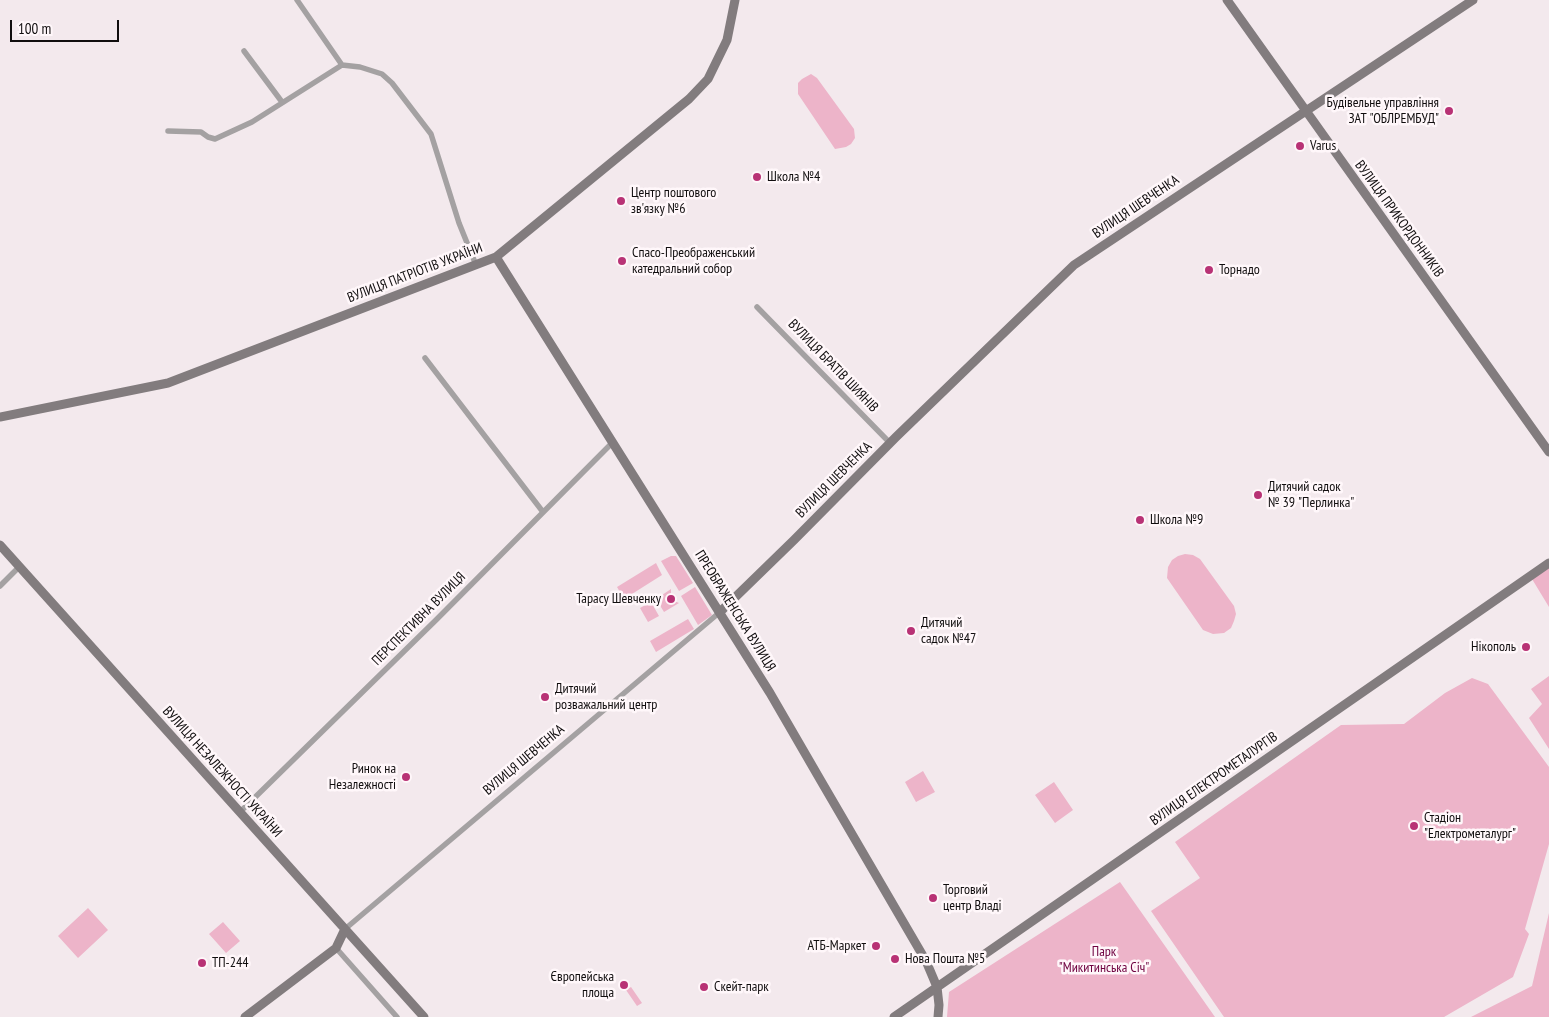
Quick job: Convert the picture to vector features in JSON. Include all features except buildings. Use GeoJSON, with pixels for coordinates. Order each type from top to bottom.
{"type":"FeatureCollection","features":[{"type":"Feature","properties":{"kind":"main road","name":"ВУЛИЦЯ ПАТРІОТІВ УКРАЇНИ"},"geometry":{"type":"LineString","coordinates":[[0,417],[168,383],[496,257],[689,99],[708,79],[727,40],[734,0]]}},
{"type":"Feature","properties":{"kind":"main road","name":"ВУЛИЦЯ ПРИКОРДОННИКІВ"},"geometry":{"type":"LineString","coordinates":[[1228,0],[1549,452]]}},
{"type":"Feature","properties":{"kind":"main road","name":"ВУЛИЦЯ ШЕВЧЕНКА"},"geometry":{"type":"LineString","coordinates":[[720,612],[890,443],[1074,265],[1473,0]]}},
{"type":"Feature","properties":{"kind":"main road","name":"ПРЕОБРАЖЕНСЬКА ВУЛИЦЯ"},"geometry":{"type":"LineString","coordinates":[[496,257],[770,693],[926,962],[937,987]]}},
{"type":"Feature","properties":{"kind":"main road","name":"ВУЛИЦЯ НЕЗАЛЕЖНОСТІ УКРАЇНИ"},"geometry":{"type":"LineString","coordinates":[[0,545],[424,1017]]}},
{"type":"Feature","properties":{"kind":"main road","name":"ВУЛИЦЯ ЕЛЕКТРОМЕТАЛУРГІВ"},"geometry":{"type":"LineString","coordinates":[[894,1017],[1549,563]]}},
{"type":"Feature","properties":{"kind":"main road","name":"ВУЛИЦЯ ШЕВЧЕНКА"},"geometry":{"type":"LineString","coordinates":[[245,1017],[336,948],[345,929]]}},
{"type":"Feature","properties":{"kind":"main road"},"geometry":{"type":"LineString","coordinates":[[937,987],[938,1017]]}},
{"type":"Feature","properties":{"kind":"street"},"geometry":{"type":"LineString","coordinates":[[297,0],[342,65]]}},
{"type":"Feature","properties":{"kind":"street"},"geometry":{"type":"LineString","coordinates":[[244,51],[282,102]]}},
{"type":"Feature","properties":{"kind":"street"},"geometry":{"type":"LineString","coordinates":[[168,131],[201,132],[215,139],[252,122],[342,65],[360,67],[382,74],[392,83],[430,134],[459,223],[476,265]]}},
{"type":"Feature","properties":{"kind":"street","name":"ВУЛИЦЯ БРАТІВ ШИЯНІВ"},"geometry":{"type":"LineString","coordinates":[[758,307],[890,443]]}},
{"type":"Feature","properties":{"kind":"street"},"geometry":{"type":"LineString","coordinates":[[425,358],[543,512]]}},
{"type":"Feature","properties":{"kind":"street","name":"ПЕРСПЕКТИВНА ВУЛИЦЯ"},"geometry":{"type":"LineString","coordinates":[[240,812],[436,620],[613,442]]}},
{"type":"Feature","properties":{"kind":"street"},"geometry":{"type":"LineString","coordinates":[[0,586],[20,567]]}},
{"type":"Feature","properties":{"kind":"street","name":"ВУЛИЦЯ ШЕВЧЕНКА"},"geometry":{"type":"LineString","coordinates":[[345,929],[720,612]]}},
{"type":"Feature","properties":{"kind":"street"},"geometry":{"type":"LineString","coordinates":[[336,948],[397,1017]]}},
{"type":"Feature","properties":{"kind":"green space"},"geometry":{"type":"Polygon","coordinates":[[[811,74],[817,78],[854,129],[855,138],[846,147],[835,149],[798,94],[798,83],[811,74]]]}},
{"type":"Feature","properties":{"kind":"green space"},"geometry":{"type":"Polygon","coordinates":[[[1185,554],[1193,555],[1200,559],[1234,606],[1236,614],[1234,621],[1231,628],[1224,633],[1213,634],[1203,630],[1167,578],[1168,567],[1172,560],[1185,554]]]}},
{"type":"Feature","properties":{"kind":"green space"},"geometry":{"type":"Polygon","coordinates":[[[671,556],[676,556],[693,583],[679,591],[661,561],[671,556]]]}},
{"type":"Feature","properties":{"kind":"green space"},"geometry":{"type":"Polygon","coordinates":[[[656,563],[662,575],[624,599],[617,587],[656,563]]]}},
{"type":"Feature","properties":{"kind":"green space"},"geometry":{"type":"Polygon","coordinates":[[[1549,567],[1549,607],[1532,579],[1549,567]]]}},
{"type":"Feature","properties":{"kind":"green space"},"geometry":{"type":"Polygon","coordinates":[[[695,587],[712,615],[698,625],[681,596],[695,587]]]}},
{"type":"Feature","properties":{"kind":"green space"},"geometry":{"type":"Polygon","coordinates":[[[671,589],[671,596],[667,598],[670,603],[674,601],[679,603],[664,612],[656,599],[671,589]]]}},
{"type":"Feature","properties":{"kind":"green space"},"geometry":{"type":"Polygon","coordinates":[[[651,602],[659,616],[648,622],[640,608],[651,602]]]}},
{"type":"Feature","properties":{"kind":"green space"},"geometry":{"type":"Polygon","coordinates":[[[688,619],[694,629],[656,652],[650,641],[688,619]]]}},
{"type":"Feature","properties":{"kind":"green space"},"geometry":{"type":"Polygon","coordinates":[[[1549,676],[1549,749],[1529,718],[1542,704],[1531,689],[1549,676]]]}},
{"type":"Feature","properties":{"kind":"green space"},"geometry":{"type":"Polygon","coordinates":[[[1472,678],[1488,684],[1549,767],[1549,844],[1525,929],[1529,934],[1513,977],[1444,1017],[1224,1017],[1151,911],[1200,878],[1175,842],[1341,725],[1404,724],[1445,693],[1472,678]]]}},
{"type":"Feature","properties":{"kind":"green space"},"geometry":{"type":"Polygon","coordinates":[[[923,771],[935,792],[916,802],[905,782],[923,771]]]}},
{"type":"Feature","properties":{"kind":"green space"},"geometry":{"type":"Polygon","coordinates":[[[1054,782],[1073,810],[1055,823],[1035,795],[1054,782]]]}},
{"type":"Feature","properties":{"kind":"green space","name":"Парк \"Микитинська Січ\""},"geometry":{"type":"Polygon","coordinates":[[[1120,882],[1215,1017],[947,1017],[949,992],[1120,882]]]}},
{"type":"Feature","properties":{"kind":"green space"},"geometry":{"type":"Polygon","coordinates":[[[88,908],[108,930],[78,958],[58,936],[88,908]]]}},
{"type":"Feature","properties":{"kind":"green space"},"geometry":{"type":"Polygon","coordinates":[[[1549,913],[1549,1017],[1471,1017],[1532,986],[1549,913]]]}},
{"type":"Feature","properties":{"kind":"green space"},"geometry":{"type":"Polygon","coordinates":[[[223,922],[240,941],[226,953],[209,934],[223,922]]]}},
{"type":"Feature","properties":{"kind":"green space"},"geometry":{"type":"Polygon","coordinates":[[[631,987],[642,1003],[637,1006],[626,990],[631,987]]]}},
{"type":"Feature","properties":{"kind":"place","name":"Будівельне управління ЗАТ \"ОБЛРЕМБУД\""},"geometry":{"type":"Point","coordinates":[1449,111]}},
{"type":"Feature","properties":{"kind":"place","name":"Varus"},"geometry":{"type":"Point","coordinates":[1300,146]}},
{"type":"Feature","properties":{"kind":"place","name":"Школа №4"},"geometry":{"type":"Point","coordinates":[757,177]}},
{"type":"Feature","properties":{"kind":"place","name":"Центр поштового зв'язку №6"},"geometry":{"type":"Point","coordinates":[621,201]}},
{"type":"Feature","properties":{"kind":"place","name":"Спасо-Преображенський катедральний собор"},"geometry":{"type":"Point","coordinates":[622,261]}},
{"type":"Feature","properties":{"kind":"place","name":"Торнадо"},"geometry":{"type":"Point","coordinates":[1209,270]}},
{"type":"Feature","properties":{"kind":"place","name":"Дитячий садок № 39 \"Перлинка\""},"geometry":{"type":"Point","coordinates":[1258,495]}},
{"type":"Feature","properties":{"kind":"place","name":"Школа №9"},"geometry":{"type":"Point","coordinates":[1140,520]}},
{"type":"Feature","properties":{"kind":"place","name":"Тарасу Шевченку"},"geometry":{"type":"Point","coordinates":[671,599]}},
{"type":"Feature","properties":{"kind":"place","name":"Дитячий садок №47"},"geometry":{"type":"Point","coordinates":[911,631]}},
{"type":"Feature","properties":{"kind":"place","name":"Нікополь"},"geometry":{"type":"Point","coordinates":[1526,647]}},
{"type":"Feature","properties":{"kind":"place","name":"Дитячий розважальний центр"},"geometry":{"type":"Point","coordinates":[545,697]}},
{"type":"Feature","properties":{"kind":"place","name":"Ринок на Незалежності"},"geometry":{"type":"Point","coordinates":[406,777]}},
{"type":"Feature","properties":{"kind":"place","name":"Стадіон \"Електрометалург\""},"geometry":{"type":"Point","coordinates":[1414,826]}},
{"type":"Feature","properties":{"kind":"place","name":"Торговий центр Владі"},"geometry":{"type":"Point","coordinates":[933,898]}},
{"type":"Feature","properties":{"kind":"place","name":"АТБ-Маркет"},"geometry":{"type":"Point","coordinates":[876,946]}},
{"type":"Feature","properties":{"kind":"place","name":"Нова Пошта №5"},"geometry":{"type":"Point","coordinates":[895,959]}},
{"type":"Feature","properties":{"kind":"place","name":"ТП-244"},"geometry":{"type":"Point","coordinates":[202,963]}},
{"type":"Feature","properties":{"kind":"place","name":"Європейська площа"},"geometry":{"type":"Point","coordinates":[624,985]}},
{"type":"Feature","properties":{"kind":"place","name":"Скейт-парк"},"geometry":{"type":"Point","coordinates":[704,987]}}]}
